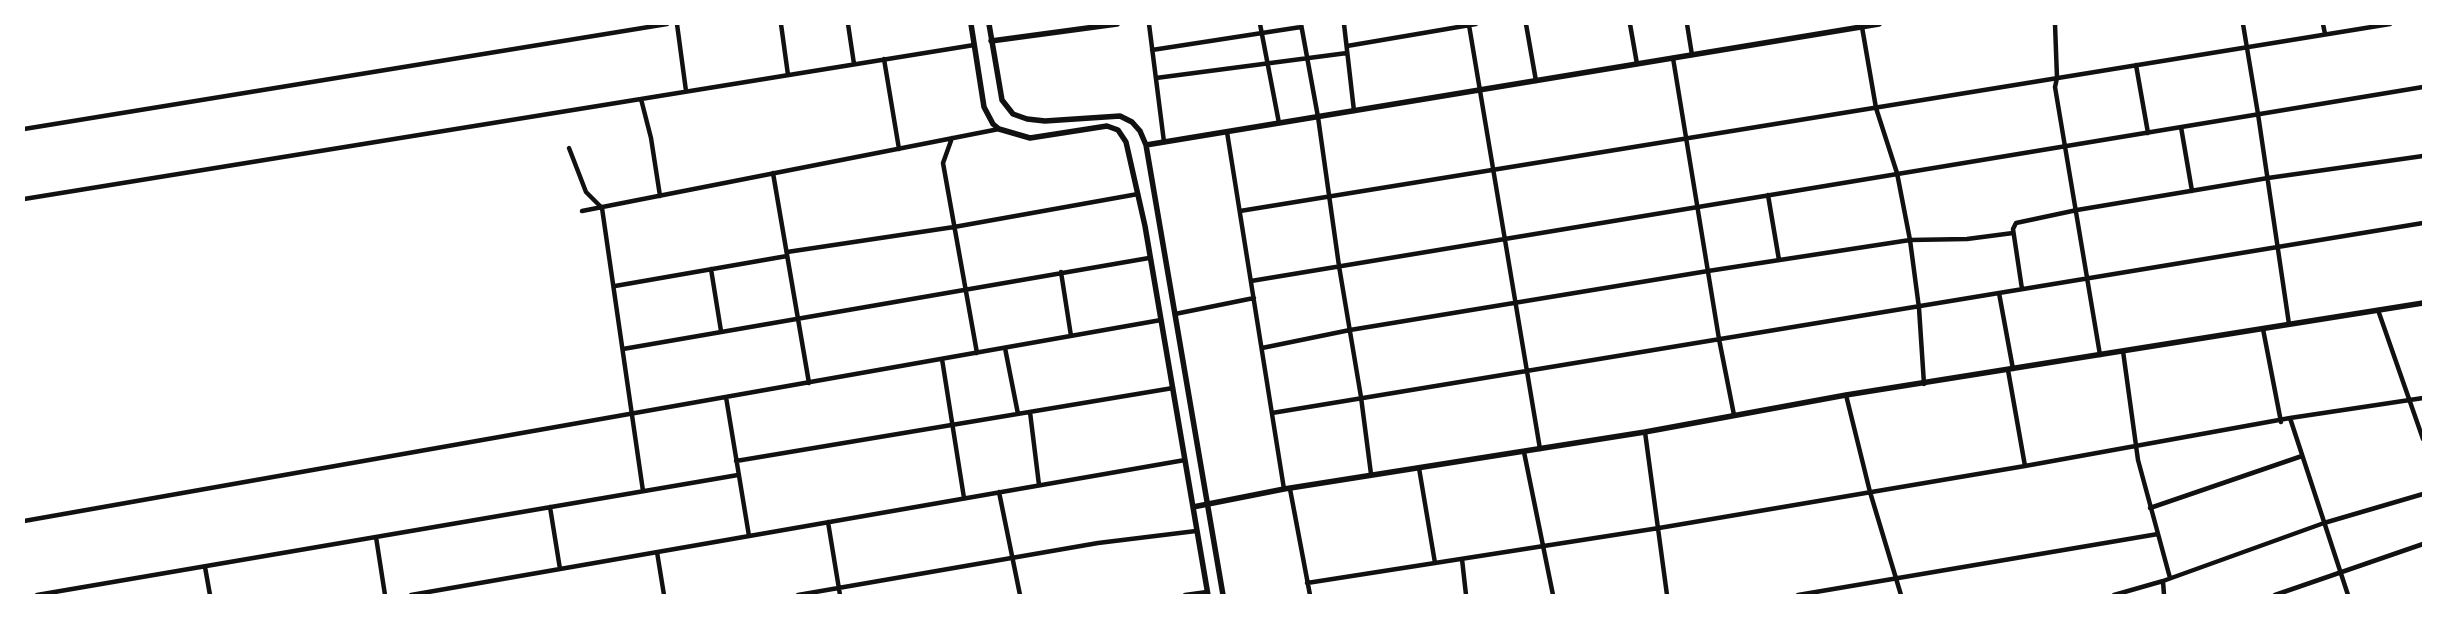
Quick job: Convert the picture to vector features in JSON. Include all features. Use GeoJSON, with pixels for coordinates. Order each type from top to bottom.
{"type":"FeatureCollection","features":[{"type":"Feature","properties":{"kind":"street"},"geometry":{"type":"LineString","coordinates":[[24,129],[667,24]]}},
{"type":"Feature","properties":{"kind":"street"},"geometry":{"type":"LineString","coordinates":[[677,24],[686,91]]}},
{"type":"Feature","properties":{"kind":"street"},"geometry":{"type":"LineString","coordinates":[[781,24],[788,75]]}},
{"type":"Feature","properties":{"kind":"street"},"geometry":{"type":"LineString","coordinates":[[848,24],[854,64]]}},
{"type":"Feature","properties":{"kind":"street"},"geometry":{"type":"LineString","coordinates":[[971,24],[984,107],[993,124],[999,129],[1030,138],[1104,127],[1118,130],[1124,137],[1138,194],[1150,258],[1207,594],[1185,595]]}},
{"type":"Feature","properties":{"kind":"street"},"geometry":{"type":"LineString","coordinates":[[989,24],[1002,100],[1013,114],[1027,119],[1046,121],[1120,116],[1132,122],[1140,131],[1146,145],[1222,595]]}},
{"type":"Feature","properties":{"kind":"street"},"geometry":{"type":"LineString","coordinates":[[991,41],[1098,25],[1118,24]]}},
{"type":"Feature","properties":{"kind":"street"},"geometry":{"type":"LineString","coordinates":[[1149,24],[1164,142]]}},
{"type":"Feature","properties":{"kind":"street"},"geometry":{"type":"LineString","coordinates":[[1260,24],[1279,123]]}},
{"type":"Feature","properties":{"kind":"street"},"geometry":{"type":"LineString","coordinates":[[1344,24],[1354,111]]}},
{"type":"Feature","properties":{"kind":"street"},"geometry":{"type":"LineString","coordinates":[[1346,46],[1476,24]]}},
{"type":"Feature","properties":{"kind":"street"},"geometry":{"type":"LineString","coordinates":[[1526,24],[1536,81]]}},
{"type":"Feature","properties":{"kind":"street"},"geometry":{"type":"LineString","coordinates":[[1630,24],[1637,64]]}},
{"type":"Feature","properties":{"kind":"street"},"geometry":{"type":"LineString","coordinates":[[1687,24],[1692,55]]}},
{"type":"Feature","properties":{"kind":"street"},"geometry":{"type":"LineString","coordinates":[[1146,145],[1879,24]]}},
{"type":"Feature","properties":{"kind":"street"},"geometry":{"type":"LineString","coordinates":[[2055,24],[2057,78],[2055,87],[2100,355]]}},
{"type":"Feature","properties":{"kind":"street"},"geometry":{"type":"LineString","coordinates":[[2243,24],[2268,178],[2288,324]]}},
{"type":"Feature","properties":{"kind":"street"},"geometry":{"type":"LineString","coordinates":[[2323,24],[2325,34]]}},
{"type":"Feature","properties":{"kind":"street"},"geometry":{"type":"LineString","coordinates":[[1240,211],[2390,24]]}},
{"type":"Feature","properties":{"kind":"street"},"geometry":{"type":"LineString","coordinates":[[1152,50],[1262,34],[1301,25],[1318,117],[1371,474]]}},
{"type":"Feature","properties":{"kind":"street"},"geometry":{"type":"LineString","coordinates":[[1469,25],[1540,449]]}},
{"type":"Feature","properties":{"kind":"street"},"geometry":{"type":"LineString","coordinates":[[1862,26],[1876,108],[1897,173],[1910,240],[1919,308],[1924,384]]}},
{"type":"Feature","properties":{"kind":"street"},"geometry":{"type":"LineString","coordinates":[[24,199],[974,45]]}},
{"type":"Feature","properties":{"kind":"street"},"geometry":{"type":"LineString","coordinates":[[1156,78],[1347,53]]}},
{"type":"Feature","properties":{"kind":"street"},"geometry":{"type":"LineString","coordinates":[[1673,58],[1734,415]]}},
{"type":"Feature","properties":{"kind":"street"},"geometry":{"type":"LineString","coordinates":[[884,59],[899,148]]}},
{"type":"Feature","properties":{"kind":"street"},"geometry":{"type":"LineString","coordinates":[[2136,65],[2148,133]]}},
{"type":"Feature","properties":{"kind":"street"},"geometry":{"type":"LineString","coordinates":[[1251,281],[2423,87]]}},
{"type":"Feature","properties":{"kind":"street"},"geometry":{"type":"LineString","coordinates":[[641,99],[651,138],[660,196]]}},
{"type":"Feature","properties":{"kind":"street"},"geometry":{"type":"LineString","coordinates":[[2181,127],[2192,191]]}},
{"type":"Feature","properties":{"kind":"street"},"geometry":{"type":"LineString","coordinates":[[582,211],[999,129]]}},
{"type":"Feature","properties":{"kind":"street"},"geometry":{"type":"LineString","coordinates":[[1227,132],[1272,413],[1310,595]]}},
{"type":"Feature","properties":{"kind":"street"},"geometry":{"type":"LineString","coordinates":[[952,138],[944,162],[976,353]]}},
{"type":"Feature","properties":{"kind":"street"},"geometry":{"type":"LineString","coordinates":[[569,148],[586,192],[602,208],[643,491]]}},
{"type":"Feature","properties":{"kind":"street"},"geometry":{"type":"LineString","coordinates":[[2022,289],[2013,232],[2013,227],[2016,223],[2077,210],[2268,178],[2423,156]]}},
{"type":"Feature","properties":{"kind":"street"},"geometry":{"type":"LineString","coordinates":[[773,173],[809,383]]}},
{"type":"Feature","properties":{"kind":"street"},"geometry":{"type":"LineString","coordinates":[[614,286],[787,254],[954,227],[1138,194]]}},
{"type":"Feature","properties":{"kind":"street"},"geometry":{"type":"LineString","coordinates":[[1768,195],[1780,260]]}},
{"type":"Feature","properties":{"kind":"street"},"geometry":{"type":"LineString","coordinates":[[1272,413],[1527,370],[1919,308],[2087,278],[2423,223]]}},
{"type":"Feature","properties":{"kind":"street"},"geometry":{"type":"LineString","coordinates":[[1262,348],[1350,330],[1708,271],[1910,240],[1967,239],[2013,232]]}},
{"type":"Feature","properties":{"kind":"street"},"geometry":{"type":"LineString","coordinates":[[623,349],[1150,258]]}},
{"type":"Feature","properties":{"kind":"street"},"geometry":{"type":"LineString","coordinates":[[711,269],[721,331]]}},
{"type":"Feature","properties":{"kind":"street"},"geometry":{"type":"LineString","coordinates":[[1061,272],[1071,336]]}},
{"type":"Feature","properties":{"kind":"street"},"geometry":{"type":"LineString","coordinates":[[1999,293],[2024,466]]}},
{"type":"Feature","properties":{"kind":"street"},"geometry":{"type":"LineString","coordinates":[[1175,314],[1254,298]]}},
{"type":"Feature","properties":{"kind":"street"},"geometry":{"type":"LineString","coordinates":[[1193,507],[1371,474],[1645,432],[1846,395],[2423,303]]}},
{"type":"Feature","properties":{"kind":"street"},"geometry":{"type":"LineString","coordinates":[[2378,310],[2423,439]]}},
{"type":"Feature","properties":{"kind":"street"},"geometry":{"type":"LineString","coordinates":[[24,521],[1161,320]]}},
{"type":"Feature","properties":{"kind":"street"},"geometry":{"type":"LineString","coordinates":[[2263,329],[2282,422]]}},
{"type":"Feature","properties":{"kind":"street"},"geometry":{"type":"LineString","coordinates":[[1004,348],[1018,414]]}},
{"type":"Feature","properties":{"kind":"street"},"geometry":{"type":"LineString","coordinates":[[2123,351],[2136,446],[2150,508],[2170,578]]}},
{"type":"Feature","properties":{"kind":"street"},"geometry":{"type":"LineString","coordinates":[[942,359],[964,498]]}},
{"type":"Feature","properties":{"kind":"street"},"geometry":{"type":"LineString","coordinates":[[736,461],[1173,388]]}},
{"type":"Feature","properties":{"kind":"street"},"geometry":{"type":"LineString","coordinates":[[1846,395],[1870,492],[1902,595]]}},
{"type":"Feature","properties":{"kind":"street"},"geometry":{"type":"LineString","coordinates":[[726,397],[749,536]]}},
{"type":"Feature","properties":{"kind":"street"},"geometry":{"type":"LineString","coordinates":[[1307,582],[1659,528],[2282,422],[2290,418],[2423,398]]}},
{"type":"Feature","properties":{"kind":"street"},"geometry":{"type":"LineString","coordinates":[[1030,412],[1039,485]]}},
{"type":"Feature","properties":{"kind":"street"},"geometry":{"type":"LineString","coordinates":[[2290,418],[2348,595]]}},
{"type":"Feature","properties":{"kind":"street"},"geometry":{"type":"LineString","coordinates":[[1645,432],[1667,595]]}},
{"type":"Feature","properties":{"kind":"street"},"geometry":{"type":"LineString","coordinates":[[1524,452],[1553,595]]}},
{"type":"Feature","properties":{"kind":"street"},"geometry":{"type":"LineString","coordinates":[[2150,508],[2302,456]]}},
{"type":"Feature","properties":{"kind":"street"},"geometry":{"type":"LineString","coordinates":[[411,595],[1185,460]]}},
{"type":"Feature","properties":{"kind":"street"},"geometry":{"type":"LineString","coordinates":[[1419,468],[1435,563]]}},
{"type":"Feature","properties":{"kind":"street"},"geometry":{"type":"LineString","coordinates":[[37,595],[738,475]]}},
{"type":"Feature","properties":{"kind":"street"},"geometry":{"type":"LineString","coordinates":[[999,492],[1020,595]]}},
{"type":"Feature","properties":{"kind":"street"},"geometry":{"type":"LineString","coordinates":[[2114,595],[2163,581],[2324,523],[2423,494]]}},
{"type":"Feature","properties":{"kind":"street"},"geometry":{"type":"LineString","coordinates":[[550,507],[560,569]]}},
{"type":"Feature","properties":{"kind":"street"},"geometry":{"type":"LineString","coordinates":[[828,522],[840,595]]}},
{"type":"Feature","properties":{"kind":"street"},"geometry":{"type":"LineString","coordinates":[[798,595],[1098,543],[1196,531]]}},
{"type":"Feature","properties":{"kind":"street"},"geometry":{"type":"LineString","coordinates":[[1798,595],[2158,534]]}},
{"type":"Feature","properties":{"kind":"street"},"geometry":{"type":"LineString","coordinates":[[376,537],[386,595]]}},
{"type":"Feature","properties":{"kind":"street"},"geometry":{"type":"LineString","coordinates":[[2275,595],[2423,544]]}},
{"type":"Feature","properties":{"kind":"street"},"geometry":{"type":"LineString","coordinates":[[657,552],[664,595]]}},
{"type":"Feature","properties":{"kind":"street"},"geometry":{"type":"LineString","coordinates":[[1462,559],[1466,595]]}},
{"type":"Feature","properties":{"kind":"street"},"geometry":{"type":"LineString","coordinates":[[205,566],[210,595]]}},
{"type":"Feature","properties":{"kind":"street"},"geometry":{"type":"LineString","coordinates":[[2163,581],[2164,595]]}}]}
